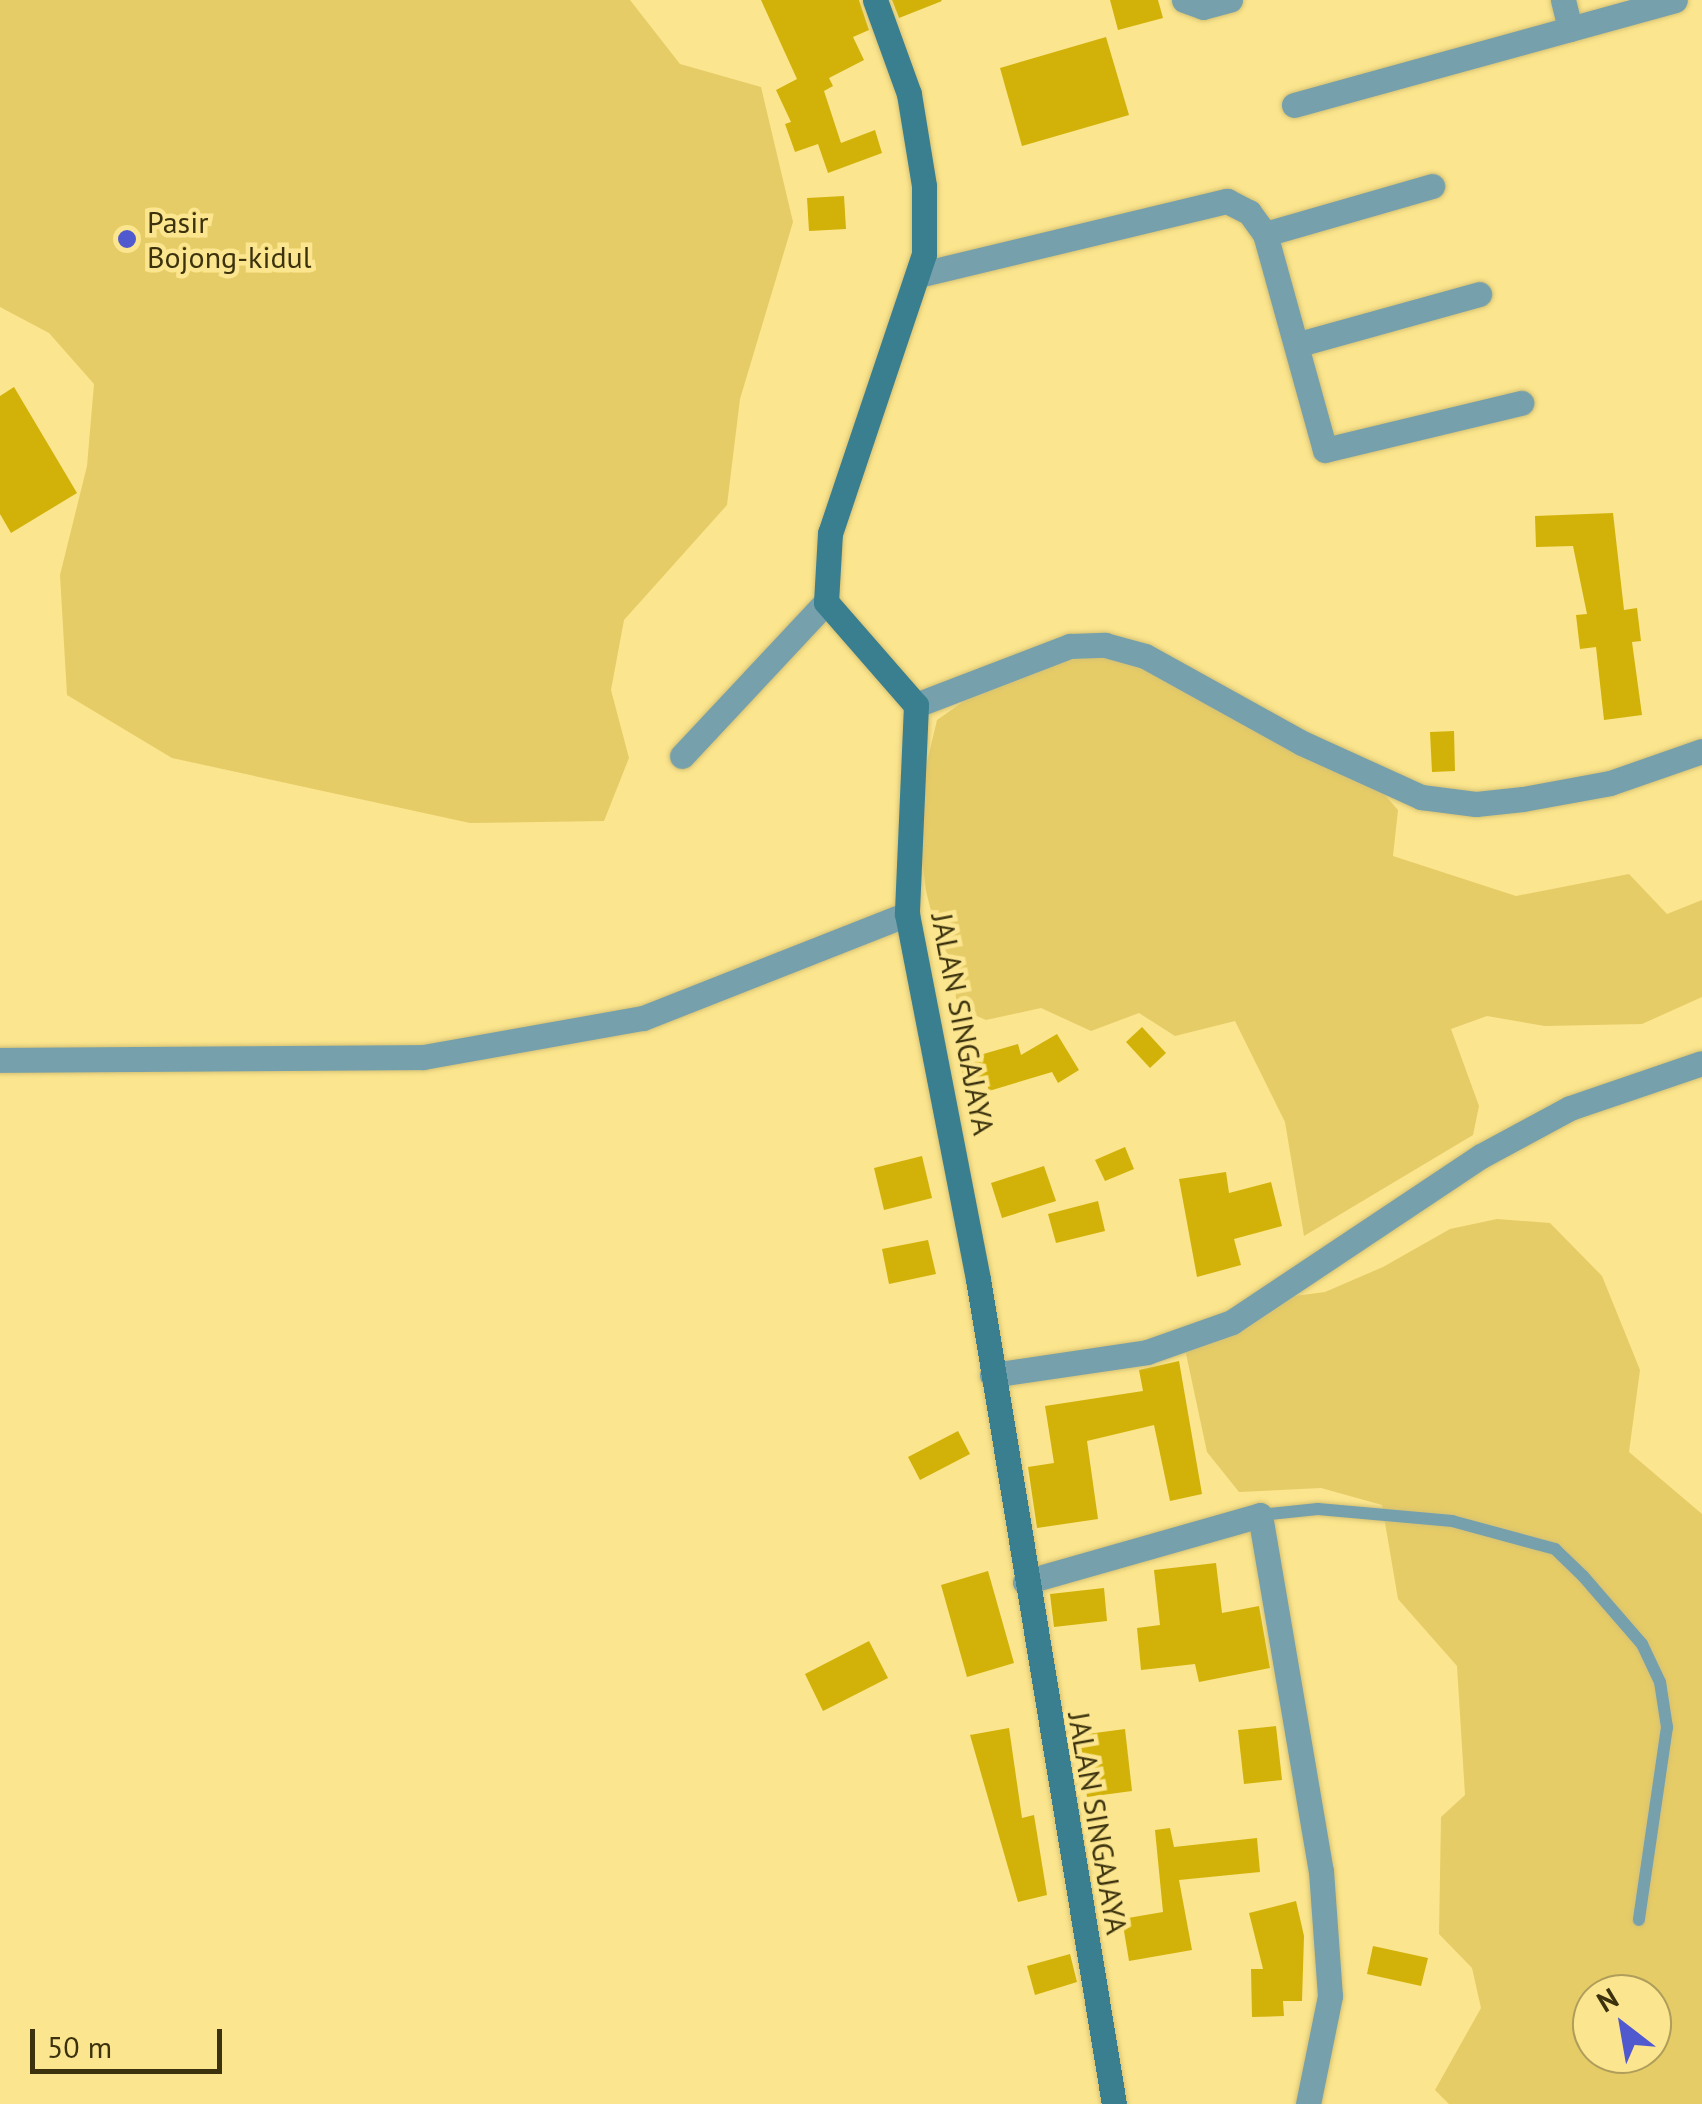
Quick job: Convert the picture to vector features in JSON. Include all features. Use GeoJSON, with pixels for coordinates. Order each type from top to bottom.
{"type":"FeatureCollection","features":[{"type":"Feature","properties":{"kind":"street"},"geometry":{"type":"LineString","coordinates":[[682,756],[826,602],[830,534],[918,274],[924,186],[909,94],[875,0]]}},
{"type":"Feature","properties":{"kind":"street"},"geometry":{"type":"LineString","coordinates":[[1184,0],[1203,6],[1230,0]]}},
{"type":"Feature","properties":{"kind":"street"},"geometry":{"type":"LineString","coordinates":[[1563,0],[1570,29]]}},
{"type":"Feature","properties":{"kind":"street"},"geometry":{"type":"LineString","coordinates":[[1294,105],[1675,0]]}},
{"type":"Feature","properties":{"kind":"street"},"geometry":{"type":"LineString","coordinates":[[1265,234],[1432,186]]}},
{"type":"Feature","properties":{"kind":"street"},"geometry":{"type":"LineString","coordinates":[[918,274],[1227,201],[1248,212],[1265,234],[1299,344],[1314,430],[1326,450],[1521,403]]}},
{"type":"Feature","properties":{"kind":"street"},"geometry":{"type":"LineString","coordinates":[[1299,344],[1479,294]]}},
{"type":"Feature","properties":{"kind":"street"},"geometry":{"type":"LineString","coordinates":[[826,602],[916,705],[1070,646],[1105,645],[1145,656],[1302,743],[1421,797],[1476,804],[1523,799],[1610,783],[1702,752]]}},
{"type":"Feature","properties":{"kind":"street","name":"JALAN SINGAJAYA"},"geometry":{"type":"LineString","coordinates":[[916,705],[907,914],[992,1375],[1114,2104]]}},
{"type":"Feature","properties":{"kind":"street"},"geometry":{"type":"LineString","coordinates":[[0,1060],[423,1056],[643,1018],[907,914]]}},
{"type":"Feature","properties":{"kind":"street"},"geometry":{"type":"LineString","coordinates":[[992,1375],[1147,1352],[1232,1322],[1480,1156],[1570,1108],[1702,1063]]}},
{"type":"Feature","properties":{"kind":"street"},"geometry":{"type":"LineString","coordinates":[[1025,1582],[1260,1515],[1321,1871],[1330,1996],[1308,2104]]}},
{"type":"Feature","properties":{"kind":"lane"},"geometry":{"type":"LineString","coordinates":[[1260,1515],[1318,1510],[1452,1520],[1554,1549],[1583,1576],[1642,1644],[1660,1682],[1668,1727],[1639,1920]]}},
{"type":"Feature","properties":{"kind":"shaded area"},"geometry":{"type":"Polygon","coordinates":[[[0,0],[630,0],[680,64],[761,87],[793,222],[740,399],[727,505],[624,620],[611,690],[629,758],[604,821],[470,823],[172,758],[67,695],[60,575],[87,466],[94,384],[49,333],[0,307],[0,0]]]}},
{"type":"Feature","properties":{"kind":"shaded area"},"geometry":{"type":"Polygon","coordinates":[[[1104,656],[1140,666],[1376,785],[1398,810],[1393,856],[1516,896],[1629,874],[1667,914],[1702,900],[1702,997],[1642,1024],[1545,1026],[1487,1016],[1451,1029],[1479,1106],[1473,1135],[1304,1236],[1285,1122],[1235,1021],[1175,1036],[1139,1013],[1091,1031],[1041,1008],[986,1020],[961,1009],[956,998],[952,962],[937,935],[926,891],[920,843],[923,779],[937,720],[967,699],[1057,661],[1104,656]]]}},
{"type":"Feature","properties":{"kind":"shaded area"},"geometry":{"type":"Polygon","coordinates":[[[1497,1219],[1550,1223],[1602,1276],[1640,1370],[1629,1452],[1702,1514],[1702,2104],[1449,2104],[1435,2090],[1481,2008],[1472,1968],[1439,1934],[1441,1817],[1465,1795],[1457,1666],[1398,1599],[1382,1505],[1321,1488],[1239,1492],[1207,1452],[1185,1349],[1287,1297],[1325,1292],[1383,1267],[1450,1229],[1497,1219]]]}},
{"type":"Feature","properties":{"kind":"building"},"geometry":{"type":"Polygon","coordinates":[[[761,0],[859,0],[869,30],[853,37],[864,60],[829,78],[833,86],[824,91],[841,143],[875,130],[882,153],[828,173],[818,144],[795,152],[785,124],[791,122],[776,90],[797,79],[761,0]]]}},
{"type":"Feature","properties":{"kind":"building"},"geometry":{"type":"Polygon","coordinates":[[[892,0],[941,0],[942,1],[899,18],[892,0]]]}},
{"type":"Feature","properties":{"kind":"building"},"geometry":{"type":"Polygon","coordinates":[[[1110,0],[1158,0],[1163,18],[1118,30],[1110,0]]]}},
{"type":"Feature","properties":{"kind":"building"},"geometry":{"type":"Polygon","coordinates":[[[1106,37],[1129,115],[1022,146],[1000,68],[1106,37]]]}},
{"type":"Feature","properties":{"kind":"building"},"geometry":{"type":"Polygon","coordinates":[[[844,196],[846,229],[809,231],[807,198],[844,196]]]}},
{"type":"Feature","properties":{"kind":"building"},"geometry":{"type":"Polygon","coordinates":[[[14,387],[77,493],[11,533],[0,514],[0,396],[14,387]]]}},
{"type":"Feature","properties":{"kind":"building"},"geometry":{"type":"Polygon","coordinates":[[[1613,513],[1624,610],[1637,608],[1641,641],[1632,642],[1642,715],[1604,720],[1596,647],[1580,649],[1576,615],[1587,614],[1573,546],[1536,547],[1535,516],[1613,513]]]}},
{"type":"Feature","properties":{"kind":"building"},"geometry":{"type":"Polygon","coordinates":[[[1454,731],[1455,771],[1432,772],[1430,732],[1454,731]]]}},
{"type":"Feature","properties":{"kind":"building"},"geometry":{"type":"Polygon","coordinates":[[[1142,1027],[1166,1053],[1150,1068],[1126,1042],[1142,1027]]]}},
{"type":"Feature","properties":{"kind":"building"},"geometry":{"type":"Polygon","coordinates":[[[1057,1034],[1079,1070],[1058,1083],[1052,1072],[989,1091],[986,1081],[967,1088],[959,1061],[1018,1044],[1021,1055],[1057,1034]]]}},
{"type":"Feature","properties":{"kind":"building"},"geometry":{"type":"Polygon","coordinates":[[[1125,1147],[1134,1169],[1105,1181],[1095,1160],[1125,1147]]]}},
{"type":"Feature","properties":{"kind":"building"},"geometry":{"type":"Polygon","coordinates":[[[922,1156],[932,1198],[884,1210],[874,1168],[922,1156]]]}},
{"type":"Feature","properties":{"kind":"building"},"geometry":{"type":"Polygon","coordinates":[[[1044,1166],[1056,1201],[1002,1218],[991,1183],[1044,1166]]]}},
{"type":"Feature","properties":{"kind":"building"},"geometry":{"type":"Polygon","coordinates":[[[1226,1172],[1229,1193],[1271,1182],[1282,1226],[1234,1239],[1241,1265],[1197,1277],[1179,1179],[1226,1172]]]}},
{"type":"Feature","properties":{"kind":"building"},"geometry":{"type":"Polygon","coordinates":[[[1098,1201],[1105,1231],[1056,1243],[1048,1214],[1098,1201]]]}},
{"type":"Feature","properties":{"kind":"building"},"geometry":{"type":"Polygon","coordinates":[[[928,1240],[936,1274],[889,1284],[882,1249],[928,1240]]]}},
{"type":"Feature","properties":{"kind":"building"},"geometry":{"type":"Polygon","coordinates":[[[1179,1361],[1202,1494],[1170,1501],[1154,1425],[1087,1441],[1098,1519],[1037,1528],[1028,1467],[1054,1463],[1045,1406],[1143,1391],[1139,1370],[1179,1361]]]}},
{"type":"Feature","properties":{"kind":"building"},"geometry":{"type":"Polygon","coordinates":[[[958,1431],[970,1454],[920,1480],[908,1457],[958,1431]]]}},
{"type":"Feature","properties":{"kind":"building"},"geometry":{"type":"Polygon","coordinates":[[[1216,1563],[1222,1613],[1259,1606],[1270,1668],[1199,1682],[1195,1664],[1141,1670],[1137,1628],[1160,1625],[1154,1570],[1216,1563]]]}},
{"type":"Feature","properties":{"kind":"building"},"geometry":{"type":"Polygon","coordinates":[[[988,1571],[1014,1663],[967,1677],[941,1585],[988,1571]]]}},
{"type":"Feature","properties":{"kind":"building"},"geometry":{"type":"Polygon","coordinates":[[[1104,1588],[1107,1621],[1054,1627],[1050,1594],[1104,1588]]]}},
{"type":"Feature","properties":{"kind":"building"},"geometry":{"type":"Polygon","coordinates":[[[869,1641],[888,1678],[823,1711],[805,1674],[869,1641]]]}},
{"type":"Feature","properties":{"kind":"building"},"geometry":{"type":"Polygon","coordinates":[[[1276,1726],[1282,1780],[1244,1784],[1238,1730],[1276,1726]]]}},
{"type":"Feature","properties":{"kind":"building"},"geometry":{"type":"Polygon","coordinates":[[[1009,1728],[1022,1818],[1034,1815],[1047,1895],[1018,1902],[970,1735],[1009,1728]]]}},
{"type":"Feature","properties":{"kind":"building"},"geometry":{"type":"Polygon","coordinates":[[[1125,1729],[1132,1791],[1087,1797],[1080,1735],[1125,1729]]]}},
{"type":"Feature","properties":{"kind":"building"},"geometry":{"type":"Polygon","coordinates":[[[1170,1828],[1174,1847],[1257,1838],[1260,1872],[1179,1880],[1192,1950],[1129,1961],[1122,1919],[1163,1912],[1155,1830],[1170,1828]]]}},
{"type":"Feature","properties":{"kind":"building"},"geometry":{"type":"Polygon","coordinates":[[[1296,1901],[1304,1936],[1302,2001],[1283,2001],[1284,2016],[1252,2017],[1251,1969],[1263,1969],[1249,1913],[1296,1901]]]}},
{"type":"Feature","properties":{"kind":"building"},"geometry":{"type":"Polygon","coordinates":[[[1373,1946],[1428,1958],[1421,1986],[1367,1974],[1373,1946]]]}},
{"type":"Feature","properties":{"kind":"building"},"geometry":{"type":"Polygon","coordinates":[[[1070,1954],[1077,1982],[1035,1995],[1027,1966],[1070,1954]]]}},
{"type":"Feature","properties":{"kind":"place","name":"Pasir Bojong-kidul"},"geometry":{"type":"Point","coordinates":[127,239]}}]}
